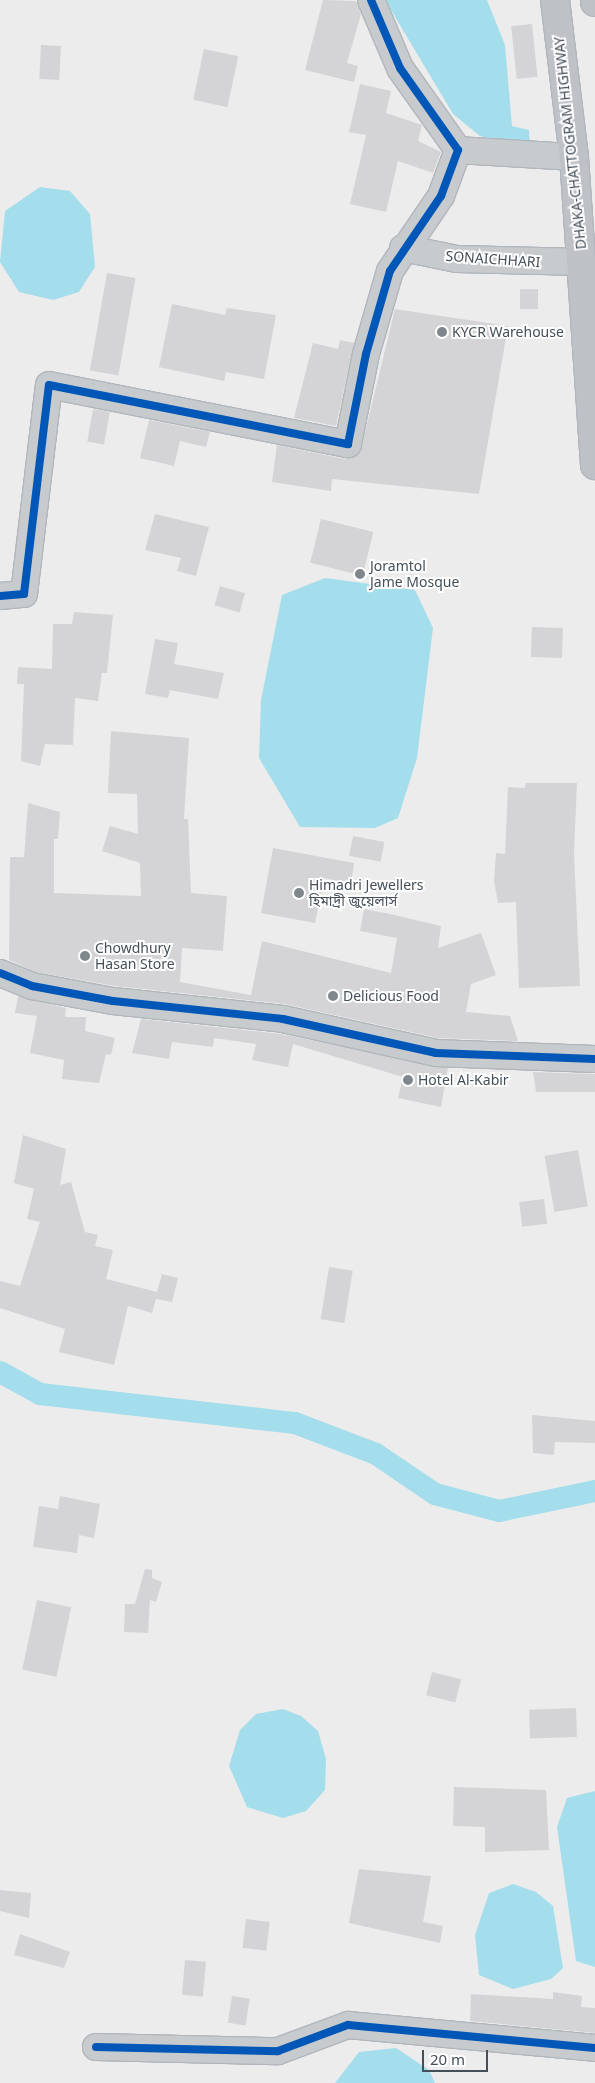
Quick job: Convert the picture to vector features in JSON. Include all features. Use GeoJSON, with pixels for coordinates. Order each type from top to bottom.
{"type":"FeatureCollection","features":[{"type":"Feature","properties":{"kind":"highway","name":"DHAKA-CHATTOGRAM HIGHWAY"},"geometry":{"type":"LineString","coordinates":[[555,0],[574,157],[583,262],[595,465]]}},
{"type":"Feature","properties":{"kind":"street"},"geometry":{"type":"LineString","coordinates":[[371,0],[400,68],[458,150]]}},
{"type":"Feature","properties":{"kind":"street"},"geometry":{"type":"LineString","coordinates":[[458,150],[574,157]]}},
{"type":"Feature","properties":{"kind":"street"},"geometry":{"type":"LineString","coordinates":[[0,596],[24,594],[49,385],[348,444],[366,354],[390,271],[403,248],[441,196],[458,150]]}},
{"type":"Feature","properties":{"kind":"street","name":"SONAICHHARI"},"geometry":{"type":"LineString","coordinates":[[403,248],[457,259],[583,262]]}},
{"type":"Feature","properties":{"kind":"street"},"geometry":{"type":"LineString","coordinates":[[0,973],[32,986],[104,999],[282,1019],[436,1053],[595,1059]]}},
{"type":"Feature","properties":{"kind":"street"},"geometry":{"type":"LineString","coordinates":[[96,2047],[278,2051],[348,2024],[595,2048]]}},
{"type":"Feature","properties":{"kind":"water"},"geometry":{"type":"Polygon","coordinates":[[[385,0],[487,0],[505,45],[512,126],[529,130],[530,147],[480,136],[453,114],[385,0]]]}},
{"type":"Feature","properties":{"kind":"water"},"geometry":{"type":"Polygon","coordinates":[[[40,187],[70,191],[90,214],[95,267],[79,292],[53,300],[19,292],[0,262],[5,211],[40,187]]]}},
{"type":"Feature","properties":{"kind":"water"},"geometry":{"type":"Polygon","coordinates":[[[325,578],[415,590],[433,628],[417,758],[398,818],[375,828],[300,827],[259,758],[261,700],[282,595],[325,578]]]}},
{"type":"Feature","properties":{"kind":"water"},"geometry":{"type":"Polygon","coordinates":[[[283,1709],[301,1716],[318,1731],[326,1759],[325,1790],[306,1811],[283,1818],[247,1807],[229,1766],[240,1730],[256,1714],[283,1709]]]}},
{"type":"Feature","properties":{"kind":"water"},"geometry":{"type":"Polygon","coordinates":[[[595,1791],[595,1967],[576,1961],[557,1827],[567,1798],[595,1791]]]}},
{"type":"Feature","properties":{"kind":"water"},"geometry":{"type":"Polygon","coordinates":[[[513,1884],[536,1892],[553,1906],[563,1968],[551,1979],[513,1989],[479,1975],[475,1935],[489,1893],[513,1884]]]}},
{"type":"Feature","properties":{"kind":"water"},"geometry":{"type":"Polygon","coordinates":[[[396,2048],[429,2070],[435,2083],[335,2083],[359,2052],[396,2048]]]}},
{"type":"Feature","properties":{"kind":"building"},"geometry":{"type":"Polygon","coordinates":[[[323,0],[356,1],[361,14],[347,63],[358,66],[354,82],[305,70],[323,0]]]}},
{"type":"Feature","properties":{"kind":"building"},"geometry":{"type":"Polygon","coordinates":[[[532,24],[538,77],[517,79],[511,26],[532,24]]]}},
{"type":"Feature","properties":{"kind":"building"},"geometry":{"type":"Polygon","coordinates":[[[41,45],[61,46],[59,80],[39,79],[41,45]]]}},
{"type":"Feature","properties":{"kind":"building"},"geometry":{"type":"Polygon","coordinates":[[[204,49],[238,56],[227,107],[193,100],[204,49]]]}},
{"type":"Feature","properties":{"kind":"building"},"geometry":{"type":"Polygon","coordinates":[[[360,84],[391,91],[386,113],[422,125],[418,141],[441,152],[433,173],[398,161],[386,212],[350,204],[366,135],[349,132],[360,84]]]}},
{"type":"Feature","properties":{"kind":"building"},"geometry":{"type":"Polygon","coordinates":[[[107,273],[136,278],[118,376],[90,370],[107,273]]]}},
{"type":"Feature","properties":{"kind":"building"},"geometry":{"type":"Polygon","coordinates":[[[520,289],[538,289],[538,309],[520,309],[520,289]]]}},
{"type":"Feature","properties":{"kind":"building"},"geometry":{"type":"Polygon","coordinates":[[[172,304],[225,315],[227,308],[276,315],[264,379],[226,372],[224,381],[159,367],[172,304]]]}},
{"type":"Feature","properties":{"kind":"building"},"geometry":{"type":"Polygon","coordinates":[[[395,309],[508,326],[479,494],[332,479],[331,491],[272,482],[277,445],[345,459],[360,453],[395,309]]]}},
{"type":"Feature","properties":{"kind":"building"},"geometry":{"type":"Polygon","coordinates":[[[340,340],[354,343],[336,426],[294,418],[313,343],[338,349],[340,340]]]}},
{"type":"Feature","properties":{"kind":"building"},"geometry":{"type":"Polygon","coordinates":[[[93,409],[110,412],[104,444],[87,441],[93,409]]]}},
{"type":"Feature","properties":{"kind":"building"},"geometry":{"type":"Polygon","coordinates":[[[149,420],[210,432],[206,447],[180,441],[174,466],[140,458],[149,420]]]}},
{"type":"Feature","properties":{"kind":"building"},"geometry":{"type":"Polygon","coordinates":[[[155,514],[209,527],[196,576],[177,571],[181,558],[145,550],[155,514]]]}},
{"type":"Feature","properties":{"kind":"building"},"geometry":{"type":"Polygon","coordinates":[[[321,519],[373,532],[363,576],[310,563],[321,519]]]}},
{"type":"Feature","properties":{"kind":"building"},"geometry":{"type":"Polygon","coordinates":[[[220,586],[245,593],[239,612],[214,605],[220,586]]]}},
{"type":"Feature","properties":{"kind":"building"},"geometry":{"type":"Polygon","coordinates":[[[74,612],[113,615],[107,673],[102,673],[98,701],[75,698],[73,745],[45,744],[40,766],[21,761],[24,684],[17,684],[18,667],[52,669],[53,624],[72,624],[74,612]]]}},
{"type":"Feature","properties":{"kind":"building"},"geometry":{"type":"Polygon","coordinates":[[[532,627],[563,628],[562,658],[531,657],[532,627]]]}},
{"type":"Feature","properties":{"kind":"building"},"geometry":{"type":"Polygon","coordinates":[[[155,639],[178,643],[174,664],[224,673],[218,699],[170,690],[168,698],[145,694],[155,639]]]}},
{"type":"Feature","properties":{"kind":"building"},"geometry":{"type":"Polygon","coordinates":[[[111,731],[189,738],[184,819],[188,819],[191,893],[227,896],[223,951],[182,948],[180,982],[251,995],[262,941],[391,973],[397,938],[360,931],[364,909],[441,926],[438,948],[481,933],[496,975],[471,984],[466,1012],[510,1016],[518,1041],[438,1038],[285,1004],[115,986],[36,972],[9,960],[10,857],[24,857],[28,803],[60,812],[58,839],[54,839],[54,893],[141,896],[140,863],[102,851],[110,826],[138,834],[137,794],[108,793],[111,731]]]}},
{"type":"Feature","properties":{"kind":"building"},"geometry":{"type":"Polygon","coordinates":[[[526,783],[577,783],[574,853],[580,986],[519,988],[516,902],[498,903],[494,881],[496,853],[505,854],[508,787],[525,788],[526,783]]]}},
{"type":"Feature","properties":{"kind":"building"},"geometry":{"type":"Polygon","coordinates":[[[353,836],[384,842],[381,862],[349,856],[353,836]]]}},
{"type":"Feature","properties":{"kind":"building"},"geometry":{"type":"Polygon","coordinates":[[[273,848],[354,863],[351,884],[324,878],[315,923],[261,913],[273,848]]]}},
{"type":"Feature","properties":{"kind":"building"},"geometry":{"type":"Polygon","coordinates":[[[18,996],[66,1008],[65,1017],[86,1017],[85,1031],[115,1038],[111,1055],[106,1054],[99,1083],[62,1079],[64,1060],[30,1053],[37,1016],[15,1013],[18,996]]]}},
{"type":"Feature","properties":{"kind":"building"},"geometry":{"type":"Polygon","coordinates":[[[141,1019],[281,1034],[448,1068],[441,1107],[398,1098],[403,1077],[293,1044],[288,1067],[252,1060],[256,1044],[214,1038],[213,1047],[172,1042],[169,1059],[132,1053],[141,1019]]]}},
{"type":"Feature","properties":{"kind":"building"},"geometry":{"type":"Polygon","coordinates":[[[533,1072],[595,1074],[595,1092],[536,1092],[533,1072]]]}},
{"type":"Feature","properties":{"kind":"building"},"geometry":{"type":"Polygon","coordinates":[[[23,1135],[66,1149],[60,1185],[71,1182],[85,1232],[98,1235],[95,1246],[113,1250],[106,1279],[157,1292],[162,1274],[178,1278],[172,1302],[156,1299],[152,1313],[128,1306],[114,1365],[59,1352],[65,1329],[0,1308],[0,1281],[20,1286],[40,1222],[27,1219],[34,1189],[14,1183],[23,1135]]]}},
{"type":"Feature","properties":{"kind":"building"},"geometry":{"type":"Polygon","coordinates":[[[578,1150],[588,1206],[554,1212],[545,1156],[578,1150]]]}},
{"type":"Feature","properties":{"kind":"building"},"geometry":{"type":"Polygon","coordinates":[[[544,1199],[547,1224],[522,1227],[519,1202],[544,1199]]]}},
{"type":"Feature","properties":{"kind":"building"},"geometry":{"type":"Polygon","coordinates":[[[329,1267],[353,1271],[344,1323],[321,1319],[329,1267]]]}},
{"type":"Feature","properties":{"kind":"building"},"geometry":{"type":"Polygon","coordinates":[[[532,1415],[595,1421],[595,1443],[555,1442],[554,1455],[533,1453],[532,1415]]]}},
{"type":"Feature","properties":{"kind":"building"},"geometry":{"type":"Polygon","coordinates":[[[60,1496],[100,1504],[94,1538],[79,1535],[77,1553],[33,1547],[39,1506],[58,1509],[60,1496]]]}},
{"type":"Feature","properties":{"kind":"building"},"geometry":{"type":"Polygon","coordinates":[[[145,1569],[152,1570],[152,1578],[162,1582],[156,1602],[150,1600],[148,1633],[124,1632],[125,1604],[135,1604],[145,1569]]]}},
{"type":"Feature","properties":{"kind":"building"},"geometry":{"type":"Polygon","coordinates":[[[37,1600],[71,1607],[56,1677],[22,1669],[37,1600]]]}},
{"type":"Feature","properties":{"kind":"building"},"geometry":{"type":"Polygon","coordinates":[[[432,1672],[461,1679],[455,1703],[426,1695],[432,1672]]]}},
{"type":"Feature","properties":{"kind":"building"},"geometry":{"type":"Polygon","coordinates":[[[576,1708],[577,1737],[530,1739],[529,1710],[576,1708]]]}},
{"type":"Feature","properties":{"kind":"building"},"geometry":{"type":"Polygon","coordinates":[[[454,1787],[546,1790],[549,1850],[485,1852],[485,1827],[453,1826],[454,1787]]]}},
{"type":"Feature","properties":{"kind":"building"},"geometry":{"type":"Polygon","coordinates":[[[359,1869],[431,1876],[423,1922],[443,1926],[440,1943],[349,1923],[359,1869]]]}},
{"type":"Feature","properties":{"kind":"building"},"geometry":{"type":"Polygon","coordinates":[[[0,1890],[31,1893],[29,1918],[0,1911],[0,1890]]]}},
{"type":"Feature","properties":{"kind":"building"},"geometry":{"type":"Polygon","coordinates":[[[246,1919],[270,1922],[266,1951],[242,1948],[246,1919]]]}},
{"type":"Feature","properties":{"kind":"building"},"geometry":{"type":"Polygon","coordinates":[[[20,1934],[70,1952],[64,1968],[14,1955],[20,1934]]]}},
{"type":"Feature","properties":{"kind":"building"},"geometry":{"type":"Polygon","coordinates":[[[185,1960],[206,1962],[203,1997],[182,1995],[185,1960]]]}},
{"type":"Feature","properties":{"kind":"building"},"geometry":{"type":"Polygon","coordinates":[[[553,1992],[582,1996],[581,2007],[595,2008],[595,2033],[470,2021],[471,1994],[553,1999],[553,1992]]]}},
{"type":"Feature","properties":{"kind":"building"},"geometry":{"type":"Polygon","coordinates":[[[232,1996],[250,1999],[246,2025],[228,2023],[232,1996]]]}},
{"type":"Feature","properties":{"kind":"waterway"},"geometry":{"type":"LineString","coordinates":[[0,1372],[40,1394],[295,1423],[376,1454],[435,1494],[499,1511],[595,1491]]}},
{"type":"Feature","properties":{"kind":"cycle path"},"geometry":{"type":"LineString","coordinates":[[0,596],[24,594],[49,385],[348,444],[366,354],[390,271],[441,196],[458,150],[400,68],[371,0]]}},
{"type":"Feature","properties":{"kind":"cycle path"},"geometry":{"type":"LineString","coordinates":[[0,973],[32,986],[113,1001],[283,1019],[436,1053],[595,1059]]}},
{"type":"Feature","properties":{"kind":"cycle path"},"geometry":{"type":"LineString","coordinates":[[96,2047],[278,2051],[348,2025],[595,2048]]}},
{"type":"Feature","properties":{"kind":"place","name":"KYCR Warehouse"},"geometry":{"type":"Point","coordinates":[442,332]}},
{"type":"Feature","properties":{"kind":"place","name":"Joramtol Jame Mosque"},"geometry":{"type":"Point","coordinates":[360,574]}},
{"type":"Feature","properties":{"kind":"place","name":"Himadri Jewellers হিমাদ্রী জুয়েলার্স"},"geometry":{"type":"Point","coordinates":[299,893]}},
{"type":"Feature","properties":{"kind":"place","name":"Chowdhury Hasan Store"},"geometry":{"type":"Point","coordinates":[85,956]}},
{"type":"Feature","properties":{"kind":"place","name":"Delicious Food"},"geometry":{"type":"Point","coordinates":[333,996]}},
{"type":"Feature","properties":{"kind":"place","name":"Hotel Al-Kabir"},"geometry":{"type":"Point","coordinates":[408,1080]}}]}
